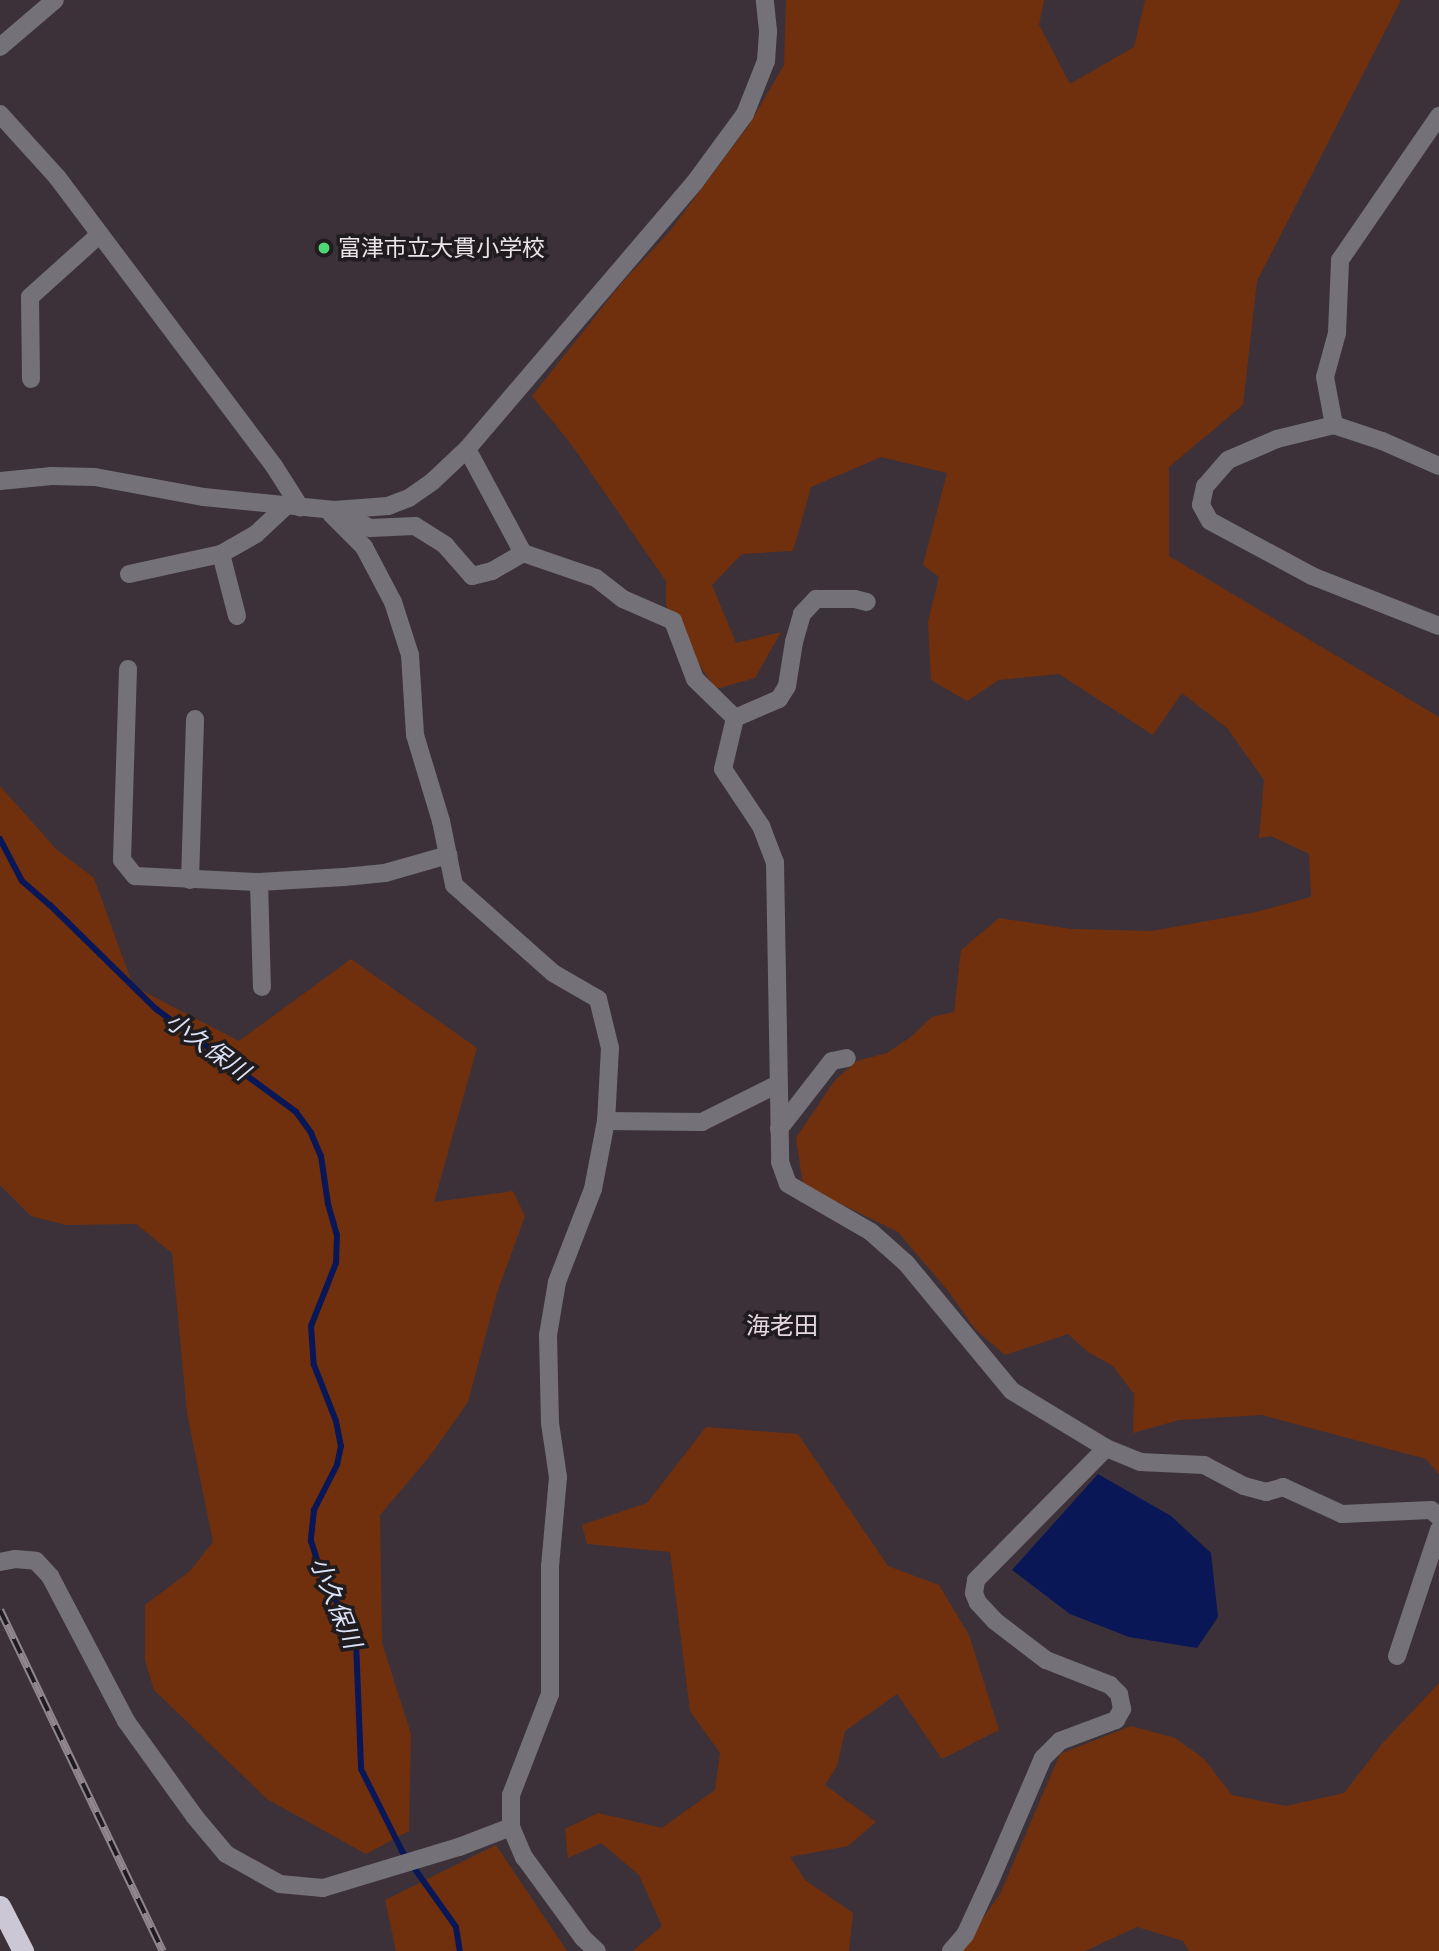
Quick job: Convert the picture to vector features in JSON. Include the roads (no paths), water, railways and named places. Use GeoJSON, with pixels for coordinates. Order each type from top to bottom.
{"type":"FeatureCollection","features":[{"type":"Feature","properties":{"kind":"highway"},"geometry":{"type":"LineString","coordinates":[[0,1906],[23,1951]]}},
{"type":"Feature","properties":{"kind":"street"},"geometry":{"type":"LineString","coordinates":[[0,47],[55,0]]}},
{"type":"Feature","properties":{"kind":"street"},"geometry":{"type":"LineString","coordinates":[[0,481],[52,476],[96,477],[204,497],[330,510],[388,506],[409,498],[433,481],[467,449],[695,182],[746,114],[766,61],[768,32],[765,0]]}},
{"type":"Feature","properties":{"kind":"street"},"geometry":{"type":"LineString","coordinates":[[0,114],[57,177],[274,467],[293,507]]}},
{"type":"Feature","properties":{"kind":"street"},"geometry":{"type":"LineString","coordinates":[[1334,425],[1325,377],[1337,333],[1340,260],[1439,116]]}},
{"type":"Feature","properties":{"kind":"street"},"geometry":{"type":"LineString","coordinates":[[31,379],[30,297],[100,234]]}},
{"type":"Feature","properties":{"kind":"street"},"geometry":{"type":"LineString","coordinates":[[1439,466],[1334,425],[1277,439],[1228,460],[1205,486],[1201,505],[1210,521],[1312,576],[1439,625]]}},
{"type":"Feature","properties":{"kind":"street"},"geometry":{"type":"LineString","coordinates":[[467,449],[523,553],[596,578],[623,599],[673,621],[695,680],[735,718]]}},
{"type":"Feature","properties":{"kind":"street"},"geometry":{"type":"LineString","coordinates":[[129,574],[221,554],[256,534],[293,507]]}},
{"type":"Feature","properties":{"kind":"street"},"geometry":{"type":"LineString","coordinates":[[330,510],[370,528],[415,526],[445,545],[472,576],[492,571],[523,553]]}},
{"type":"Feature","properties":{"kind":"street"},"geometry":{"type":"LineString","coordinates":[[330,510],[364,547],[393,602],[410,656],[415,735],[454,885],[553,973],[598,999],[610,1048],[606,1121],[593,1189],[557,1282],[548,1335],[550,1423],[558,1477],[550,1566],[550,1694],[511,1795],[511,1826],[524,1857],[583,1938],[597,1951]]}},
{"type":"Feature","properties":{"kind":"street"},"geometry":{"type":"LineString","coordinates":[[221,554],[237,616]]}},
{"type":"Feature","properties":{"kind":"street"},"geometry":{"type":"LineString","coordinates":[[735,718],[779,699],[787,686],[802,614],[816,599],[845,598],[867,602]]}},
{"type":"Feature","properties":{"kind":"street"},"geometry":{"type":"LineString","coordinates":[[128,669],[122,860],[135,877],[259,882],[385,873],[448,855]]}},
{"type":"Feature","properties":{"kind":"street"},"geometry":{"type":"LineString","coordinates":[[735,718],[723,769],[761,826],[775,862],[780,1162],[788,1184],[871,1232],[906,1263],[1012,1391],[1106,1448],[1140,1462],[1204,1465],[1244,1486],[1266,1492],[1283,1487],[1342,1514],[1431,1510],[1439,1517]]}},
{"type":"Feature","properties":{"kind":"street"},"geometry":{"type":"LineString","coordinates":[[190,880],[195,719]]}},
{"type":"Feature","properties":{"kind":"street"},"geometry":{"type":"LineString","coordinates":[[259,882],[262,987]]}},
{"type":"Feature","properties":{"kind":"street"},"geometry":{"type":"LineString","coordinates":[[779,1129],[832,1061],[847,1058]]}},
{"type":"Feature","properties":{"kind":"street"},"geometry":{"type":"LineString","coordinates":[[606,1121],[702,1122],[778,1084]]}},
{"type":"Feature","properties":{"kind":"street"},"geometry":{"type":"LineString","coordinates":[[951,1951],[965,1935],[1013,1834],[1044,1758],[1060,1741],[1116,1720],[1122,1709],[1119,1694],[1110,1685],[1046,1660],[995,1621],[978,1603],[974,1593],[976,1580],[1106,1448]]}},
{"type":"Feature","properties":{"kind":"street"},"geometry":{"type":"LineString","coordinates":[[1396,1656],[1439,1530]]}},
{"type":"Feature","properties":{"kind":"street"},"geometry":{"type":"LineString","coordinates":[[0,1562],[15,1559],[36,1561],[50,1576],[126,1721],[226,1854],[279,1884],[323,1888],[427,1856],[511,1826]]}},
{"type":"Feature","properties":{"kind":"waterway","name":"小久保川"},"geometry":{"type":"LineString","coordinates":[[0,839],[22,881],[156,1009],[296,1112],[311,1133],[321,1156],[328,1204],[337,1235],[336,1263],[311,1326],[314,1365],[336,1421],[341,1446],[337,1465],[314,1510],[311,1541],[324,1581],[351,1626],[356,1642],[361,1769],[402,1851],[456,1927],[460,1951]]}},
{"type":"Feature","properties":{"kind":"railway"},"geometry":{"type":"LineString","coordinates":[[0,1610],[163,1951]]}},
{"type":"Feature","properties":{"kind":"place","name":"富津市立大貫小学校"},"geometry":{"type":"Point","coordinates":[324,248]}},
{"type":"Feature","properties":{"kind":"district","name":"海老田"},"geometry":{"type":"Point","coordinates":[782,1327]}}]}
